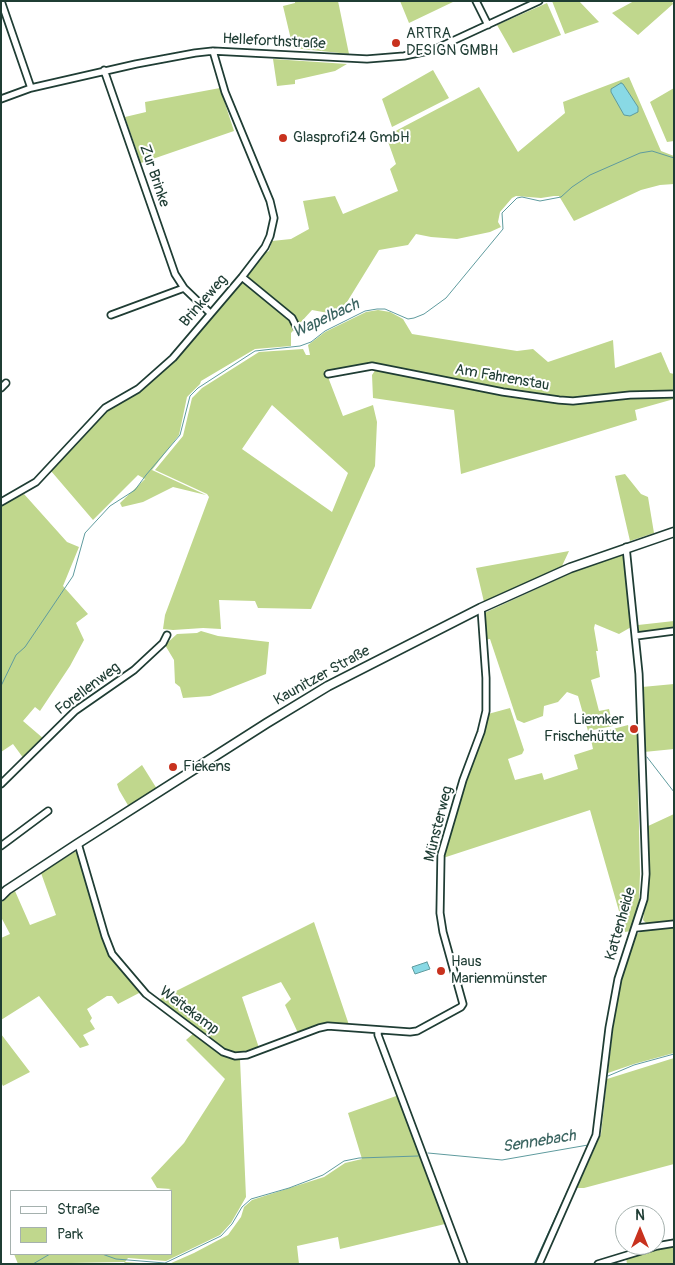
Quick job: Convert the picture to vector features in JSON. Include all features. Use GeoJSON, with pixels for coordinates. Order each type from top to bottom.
{"type":"FeatureCollection","features":[{"type":"Feature","properties":{"kind":"street"},"geometry":{"type":"LineString","coordinates":[[1,1],[31,88]]}},
{"type":"Feature","properties":{"kind":"street"},"geometry":{"type":"LineString","coordinates":[[476,1],[488,25]]}},
{"type":"Feature","properties":{"kind":"street","name":"Helleforthstraße"},"geometry":{"type":"LineString","coordinates":[[1,99],[31,88],[104,70],[212,51],[367,60],[404,56],[433,50],[539,1]]}},
{"type":"Feature","properties":{"kind":"street","name":"Brinkeweg"},"geometry":{"type":"LineString","coordinates":[[1,502],[41,478],[105,408],[138,389],[173,358],[242,278],[265,247],[273,225],[273,212],[225,92],[212,51]]}},
{"type":"Feature","properties":{"kind":"street","name":"Zur Brinke"},"geometry":{"type":"LineString","coordinates":[[104,70],[175,274],[184,288],[210,313]]}},
{"type":"Feature","properties":{"kind":"street"},"geometry":{"type":"LineString","coordinates":[[242,278],[292,318],[297,328]]}},
{"type":"Feature","properties":{"kind":"street"},"geometry":{"type":"LineString","coordinates":[[111,315],[184,288]]}},
{"type":"Feature","properties":{"kind":"street","name":"Am Fahrenstau"},"geometry":{"type":"LineString","coordinates":[[328,374],[372,366],[503,392],[559,400],[588,400],[630,395],[674,394]]}},
{"type":"Feature","properties":{"kind":"street","name":"Kaunitzer Straße"},"geometry":{"type":"LineString","coordinates":[[3,892],[328,686],[481,608],[570,568],[626,547],[674,532]]}},
{"type":"Feature","properties":{"kind":"street","name":"Kattenheide"},"geometry":{"type":"LineString","coordinates":[[539,1264],[596,1136],[609,1028],[618,979],[636,928],[644,898],[646,874],[639,674],[626,547]]}},
{"type":"Feature","properties":{"kind":"street","name":"Münsterweg"},"geometry":{"type":"LineString","coordinates":[[378,1030],[410,1032],[417,1030],[461,1008],[463,1004],[443,932],[440,913],[441,856],[463,780],[481,732],[486,711],[481,608]]}},
{"type":"Feature","properties":{"kind":"street"},"geometry":{"type":"LineString","coordinates":[[636,636],[674,631]]}},
{"type":"Feature","properties":{"kind":"street","name":"Forellenweg"},"geometry":{"type":"LineString","coordinates":[[1,784],[75,711],[134,670],[164,643],[167,635]]}},
{"type":"Feature","properties":{"kind":"street"},"geometry":{"type":"LineString","coordinates":[[1,846],[48,811]]}},
{"type":"Feature","properties":{"kind":"street","name":"Weitekamp"},"geometry":{"type":"LineString","coordinates":[[77,844],[112,954],[146,994],[223,1052],[235,1056],[247,1054],[328,1026],[378,1030]]}},
{"type":"Feature","properties":{"kind":"street"},"geometry":{"type":"LineString","coordinates":[[636,928],[674,924]]}},
{"type":"Feature","properties":{"kind":"street"},"geometry":{"type":"LineString","coordinates":[[378,1030],[464,1264]]}},
{"type":"Feature","properties":{"kind":"street"},"geometry":{"type":"LineString","coordinates":[[598,1264],[657,1246],[674,1243]]}},
{"type":"Feature","properties":{"kind":"green space"},"geometry":{"type":"Polygon","coordinates":[[[295,1],[338,1],[349,54],[293,48],[283,6],[295,3],[295,1]]]}},
{"type":"Feature","properties":{"kind":"green space"},"geometry":{"type":"Polygon","coordinates":[[[400,1],[455,1],[409,23],[400,1]]]}},
{"type":"Feature","properties":{"kind":"green space"},"geometry":{"type":"Polygon","coordinates":[[[552,1],[579,1],[599,22],[565,34],[552,1]]]}},
{"type":"Feature","properties":{"kind":"green space"},"geometry":{"type":"Polygon","coordinates":[[[634,1],[672,1],[673,4],[638,35],[612,13],[634,1]]]}},
{"type":"Feature","properties":{"kind":"green space"},"geometry":{"type":"Polygon","coordinates":[[[547,3],[561,35],[513,53],[497,25],[547,3]]]}},
{"type":"Feature","properties":{"kind":"green space"},"geometry":{"type":"Polygon","coordinates":[[[273,59],[347,64],[335,71],[295,80],[295,84],[277,86],[273,59]]]}},
{"type":"Feature","properties":{"kind":"green space"},"geometry":{"type":"Polygon","coordinates":[[[433,70],[449,98],[392,127],[382,99],[433,70]]]}},
{"type":"Feature","properties":{"kind":"green space"},"geometry":{"type":"Polygon","coordinates":[[[629,77],[661,151],[674,156],[674,184],[660,185],[641,190],[574,221],[559,196],[541,198],[516,196],[500,212],[498,222],[501,227],[490,232],[457,239],[416,234],[408,245],[379,250],[339,315],[312,310],[291,333],[291,346],[255,349],[201,381],[187,397],[179,435],[152,470],[206,495],[173,487],[143,502],[122,507],[120,503],[145,479],[138,475],[93,520],[51,471],[100,415],[143,389],[173,362],[262,254],[269,251],[272,241],[291,239],[309,229],[303,201],[335,196],[343,214],[398,191],[390,169],[396,164],[386,136],[479,87],[518,152],[565,113],[563,102],[629,77]]]}},
{"type":"Feature","properties":{"kind":"green space"},"geometry":{"type":"Polygon","coordinates":[[[220,88],[234,131],[141,163],[125,117],[146,112],[145,102],[220,88]]]}},
{"type":"Feature","properties":{"kind":"green space"},"geometry":{"type":"Polygon","coordinates":[[[674,88],[674,141],[667,142],[650,102],[674,88]]]}},
{"type":"Feature","properties":{"kind":"green space"},"geometry":{"type":"Polygon","coordinates":[[[378,310],[390,312],[403,319],[412,334],[517,351],[533,349],[548,362],[613,340],[615,368],[661,352],[670,373],[674,374],[674,399],[635,410],[637,420],[461,474],[454,410],[373,398],[372,375],[378,366],[328,372],[324,370],[343,416],[373,405],[377,422],[375,466],[311,609],[258,608],[255,601],[219,600],[221,629],[163,629],[165,615],[209,497],[207,494],[155,470],[183,436],[192,398],[202,388],[259,352],[303,349],[306,355],[310,355],[308,345],[325,332],[366,312],[378,310]],[[272,405],[242,449],[332,512],[348,473],[272,405]]]}},
{"type":"Feature","properties":{"kind":"green space"},"geometry":{"type":"Polygon","coordinates":[[[625,474],[641,494],[648,497],[654,533],[630,541],[615,476],[625,474]]]}},
{"type":"Feature","properties":{"kind":"green space"},"geometry":{"type":"Polygon","coordinates":[[[24,494],[67,542],[79,547],[63,586],[88,614],[76,623],[84,640],[70,666],[40,711],[35,707],[23,721],[44,739],[24,759],[13,744],[1,752],[1,506],[24,494]]]}},
{"type":"Feature","properties":{"kind":"green space"},"geometry":{"type":"Polygon","coordinates":[[[569,551],[562,566],[484,602],[476,568],[569,551]]]}},
{"type":"Feature","properties":{"kind":"green space"},"geometry":{"type":"Polygon","coordinates":[[[625,553],[633,626],[619,634],[595,624],[594,628],[600,677],[591,680],[599,711],[609,709],[613,726],[588,731],[578,696],[567,692],[558,702],[544,706],[543,716],[524,723],[517,720],[490,639],[482,640],[480,615],[571,573],[625,553]]]}},
{"type":"Feature","properties":{"kind":"green space"},"geometry":{"type":"Polygon","coordinates":[[[674,621],[674,629],[639,633],[638,625],[674,621]]]}},
{"type":"Feature","properties":{"kind":"green space"},"geometry":{"type":"Polygon","coordinates":[[[201,631],[218,636],[269,642],[266,674],[210,696],[183,698],[180,687],[175,683],[174,660],[165,645],[177,634],[201,631]]]}},
{"type":"Feature","properties":{"kind":"green space"},"geometry":{"type":"Polygon","coordinates":[[[674,684],[674,749],[644,752],[642,687],[674,684]]]}},
{"type":"Feature","properties":{"kind":"green space"},"geometry":{"type":"Polygon","coordinates":[[[510,708],[524,750],[522,754],[508,759],[515,780],[542,773],[544,780],[578,769],[574,755],[593,749],[590,735],[628,725],[630,733],[637,733],[640,874],[639,900],[631,931],[625,932],[590,810],[443,858],[464,781],[488,714],[510,708]]]}},
{"type":"Feature","properties":{"kind":"green space"},"geometry":{"type":"Polygon","coordinates":[[[142,765],[157,789],[129,807],[117,784],[142,765]]]}},
{"type":"Feature","properties":{"kind":"green space"},"geometry":{"type":"Polygon","coordinates":[[[674,814],[674,922],[648,925],[643,920],[647,893],[646,827],[674,814]]]}},
{"type":"Feature","properties":{"kind":"green space"},"geometry":{"type":"Polygon","coordinates":[[[78,850],[103,936],[141,992],[118,1004],[112,996],[107,996],[87,1009],[92,1018],[90,1021],[95,1029],[83,1035],[89,1045],[80,1048],[39,996],[1,1020],[1,938],[10,934],[1,917],[1,901],[15,891],[30,925],[56,915],[41,873],[78,850]]]}},
{"type":"Feature","properties":{"kind":"green space"},"geometry":{"type":"Polygon","coordinates":[[[314,922],[349,1025],[298,1033],[285,1005],[291,999],[281,982],[242,997],[259,1048],[236,1053],[224,1049],[158,1000],[314,922]]]}},
{"type":"Feature","properties":{"kind":"green space"},"geometry":{"type":"Polygon","coordinates":[[[674,925],[674,1053],[608,1073],[614,1019],[621,980],[636,935],[644,929],[674,925]]]}},
{"type":"Feature","properties":{"kind":"green space"},"geometry":{"type":"Polygon","coordinates":[[[194,1033],[235,1059],[240,1059],[246,1197],[231,1223],[220,1235],[166,1261],[128,1258],[125,1262],[153,1264],[126,1264],[124,1262],[18,1264],[14,1255],[172,1255],[172,1190],[157,1188],[151,1178],[184,1143],[225,1079],[186,1040],[194,1033]]]}},
{"type":"Feature","properties":{"kind":"green space"},"geometry":{"type":"Polygon","coordinates":[[[1,1034],[30,1072],[3,1086],[1,1082],[1,1034]]]}},
{"type":"Feature","properties":{"kind":"green space"},"geometry":{"type":"Polygon","coordinates":[[[674,1058],[674,1164],[584,1188],[577,1188],[601,1134],[607,1079],[674,1058]]]}},
{"type":"Feature","properties":{"kind":"green space"},"geometry":{"type":"Polygon","coordinates":[[[399,1095],[445,1224],[340,1249],[338,1237],[297,1246],[299,1264],[169,1264],[228,1235],[241,1217],[244,1207],[252,1200],[324,1177],[345,1163],[362,1159],[348,1113],[399,1095]]]}},
{"type":"Feature","properties":{"kind":"green space"},"geometry":{"type":"Polygon","coordinates":[[[674,1246],[674,1264],[627,1264],[626,1258],[636,1255],[665,1255],[665,1247],[674,1246]]]}},
{"type":"Feature","properties":{"kind":"water"},"geometry":{"type":"Polygon","coordinates":[[[621,83],[638,107],[638,112],[630,116],[624,115],[611,92],[611,89],[621,83]]]}},
{"type":"Feature","properties":{"kind":"water"},"geometry":{"type":"Polygon","coordinates":[[[427,962],[430,969],[415,974],[412,967],[427,962]]]}},
{"type":"Feature","properties":{"kind":"waterway","name":"Wapelbach"},"geometry":{"type":"LineString","coordinates":[[1,686],[16,655],[25,647],[73,576],[85,533],[110,506],[135,490],[180,435],[190,396],[198,388],[255,351],[300,346],[311,342],[325,331],[365,311],[385,309],[408,319],[424,314],[446,298],[503,229],[502,213],[517,198],[522,197],[540,201],[561,197],[590,175],[640,153],[652,151],[674,158]]}},
{"type":"Feature","properties":{"kind":"waterway"},"geometry":{"type":"LineString","coordinates":[[647,757],[674,792]]}},
{"type":"Feature","properties":{"kind":"waterway","name":"Sennebach"},"geometry":{"type":"LineString","coordinates":[[608,1076],[634,1065],[674,1054]]}},
{"type":"Feature","properties":{"kind":"waterway","name":"Sennebach"},"geometry":{"type":"LineString","coordinates":[[596,1113],[600,1081]]}},
{"type":"Feature","properties":{"kind":"waterway","name":"Sennebach"},"geometry":{"type":"LineString","coordinates":[[428,1153],[502,1160],[588,1145],[590,1141]]}},
{"type":"Feature","properties":{"kind":"waterway"},"geometry":{"type":"LineString","coordinates":[[534,1264],[588,1146]]}},
{"type":"Feature","properties":{"kind":"waterway","name":"Sennebach"},"geometry":{"type":"LineString","coordinates":[[105,1255],[116,1259],[165,1263],[221,1236],[232,1224],[242,1207],[251,1199],[289,1188],[323,1175],[344,1161],[359,1158],[418,1156]]}},
{"type":"Feature","properties":{"kind":"waterway","name":"Sennebach"},"geometry":{"type":"LineString","coordinates":[[33,1264],[48,1255]]}},
{"type":"Feature","properties":{"kind":"place","name":"ARTRA DESIGN GMBH"},"geometry":{"type":"Point","coordinates":[396,43]}},
{"type":"Feature","properties":{"kind":"place","name":"Glasprofi24 GmbH"},"geometry":{"type":"Point","coordinates":[283,138]}},
{"type":"Feature","properties":{"kind":"place","name":"Liemker Frischehütte"},"geometry":{"type":"Point","coordinates":[634,729]}},
{"type":"Feature","properties":{"kind":"place","name":"Fiekens"},"geometry":{"type":"Point","coordinates":[173,767]}},
{"type":"Feature","properties":{"kind":"place","name":"Haus Marienmünster"},"geometry":{"type":"Point","coordinates":[441,971]}}]}
